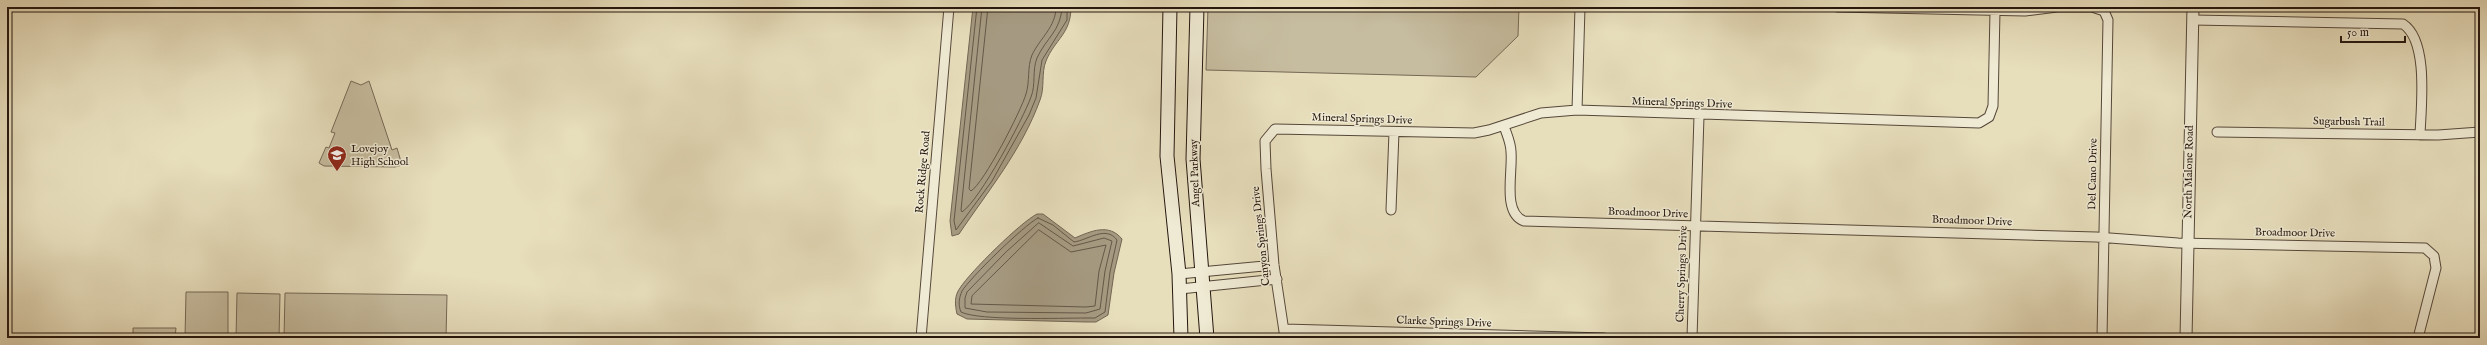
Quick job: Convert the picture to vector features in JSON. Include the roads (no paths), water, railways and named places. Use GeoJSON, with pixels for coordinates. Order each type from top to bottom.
{"type":"FeatureCollection","features":[{"type":"Feature","properties":{"kind":"main road"},"geometry":{"type":"LineString","coordinates":[[1170,7],[1167,156],[1179,274],[1182,338]]}},
{"type":"Feature","properties":{"kind":"main road","name":"Angel Parkway"},"geometry":{"type":"LineString","coordinates":[[1197,7],[1193,159],[1203,271],[1207,338]]}},
{"type":"Feature","properties":{"kind":"street","name":"Rock Ridge Road"},"geometry":{"type":"LineString","coordinates":[[921,338],[949,7]]}},
{"type":"Feature","properties":{"kind":"street"},"geometry":{"type":"LineString","coordinates":[[1578,110],[1580,7]]}},
{"type":"Feature","properties":{"kind":"street"},"geometry":{"type":"LineString","coordinates":[[1838,7],[1995,11]]}},
{"type":"Feature","properties":{"kind":"street","name":"Del Cano Drive"},"geometry":{"type":"LineString","coordinates":[[1995,11],[2096,7],[2104,12],[2108,20],[2102,338]]}},
{"type":"Feature","properties":{"kind":"street","name":"North Malone Road"},"geometry":{"type":"LineString","coordinates":[[2186,338],[2193,7]]}},
{"type":"Feature","properties":{"kind":"street","name":"Mineral Springs Drive"},"geometry":{"type":"LineString","coordinates":[[1270,132],[1280,128],[1457,134],[1489,130],[1541,113],[1578,110],[1699,116],[1979,123],[1989,117],[1993,106],[1995,11]]}},
{"type":"Feature","properties":{"kind":"street"},"geometry":{"type":"LineString","coordinates":[[2193,20],[2404,24],[2412,32],[2419,51],[2422,84],[2420,135]]}},
{"type":"Feature","properties":{"kind":"street","name":"Cherry Springs Drive"},"geometry":{"type":"LineString","coordinates":[[1692,338],[1699,116]]}},
{"type":"Feature","properties":{"kind":"street","name":"Broadmoor Drive"},"geometry":{"type":"LineString","coordinates":[[1504,126],[1512,154],[1511,206],[1519,219],[1529,221],[2104,237],[2187,243],[2425,248],[2434,256],[2436,268],[2418,338]]}},
{"type":"Feature","properties":{"kind":"street","name":"Canyon Springs Drive"},"geometry":{"type":"LineString","coordinates":[[1270,132],[1265,141],[1274,265],[1285,334]]}},
{"type":"Feature","properties":{"kind":"street"},"geometry":{"type":"LineString","coordinates":[[1391,210],[1394,132]]}},
{"type":"Feature","properties":{"kind":"street","name":"Sugarbush Trail"},"geometry":{"type":"LineString","coordinates":[[2217,132],[2420,135],[2480,132]]}},
{"type":"Feature","properties":{"kind":"street"},"geometry":{"type":"LineString","coordinates":[[1179,274],[1274,265]]}},
{"type":"Feature","properties":{"kind":"street"},"geometry":{"type":"LineString","coordinates":[[1180,289],[1277,279]]}},
{"type":"Feature","properties":{"kind":"street","name":"Clarke Springs Drive"},"geometry":{"type":"LineString","coordinates":[[1285,334],[1604,338]]}},
{"type":"Feature","properties":{"kind":"water"},"geometry":{"type":"Polygon","coordinates":[[[973,7],[1071,7],[1068,24],[1046,61],[1041,95],[1033,118],[1024,136],[1004,170],[959,234],[952,236],[950,221],[973,7]]]}},
{"type":"Feature","properties":{"kind":"water"},"geometry":{"type":"Polygon","coordinates":[[[1037,214],[1043,214],[1075,238],[1093,231],[1106,230],[1117,234],[1122,239],[1114,273],[1108,315],[1096,322],[1086,322],[967,319],[957,314],[955,304],[956,297],[958,291],[966,281],[1008,237],[1037,214]]]}},
{"type":"Feature","properties":{"kind":"place","name":"Lovejoy High School"},"geometry":{"type":"Point","coordinates":[337,172]}}]}
